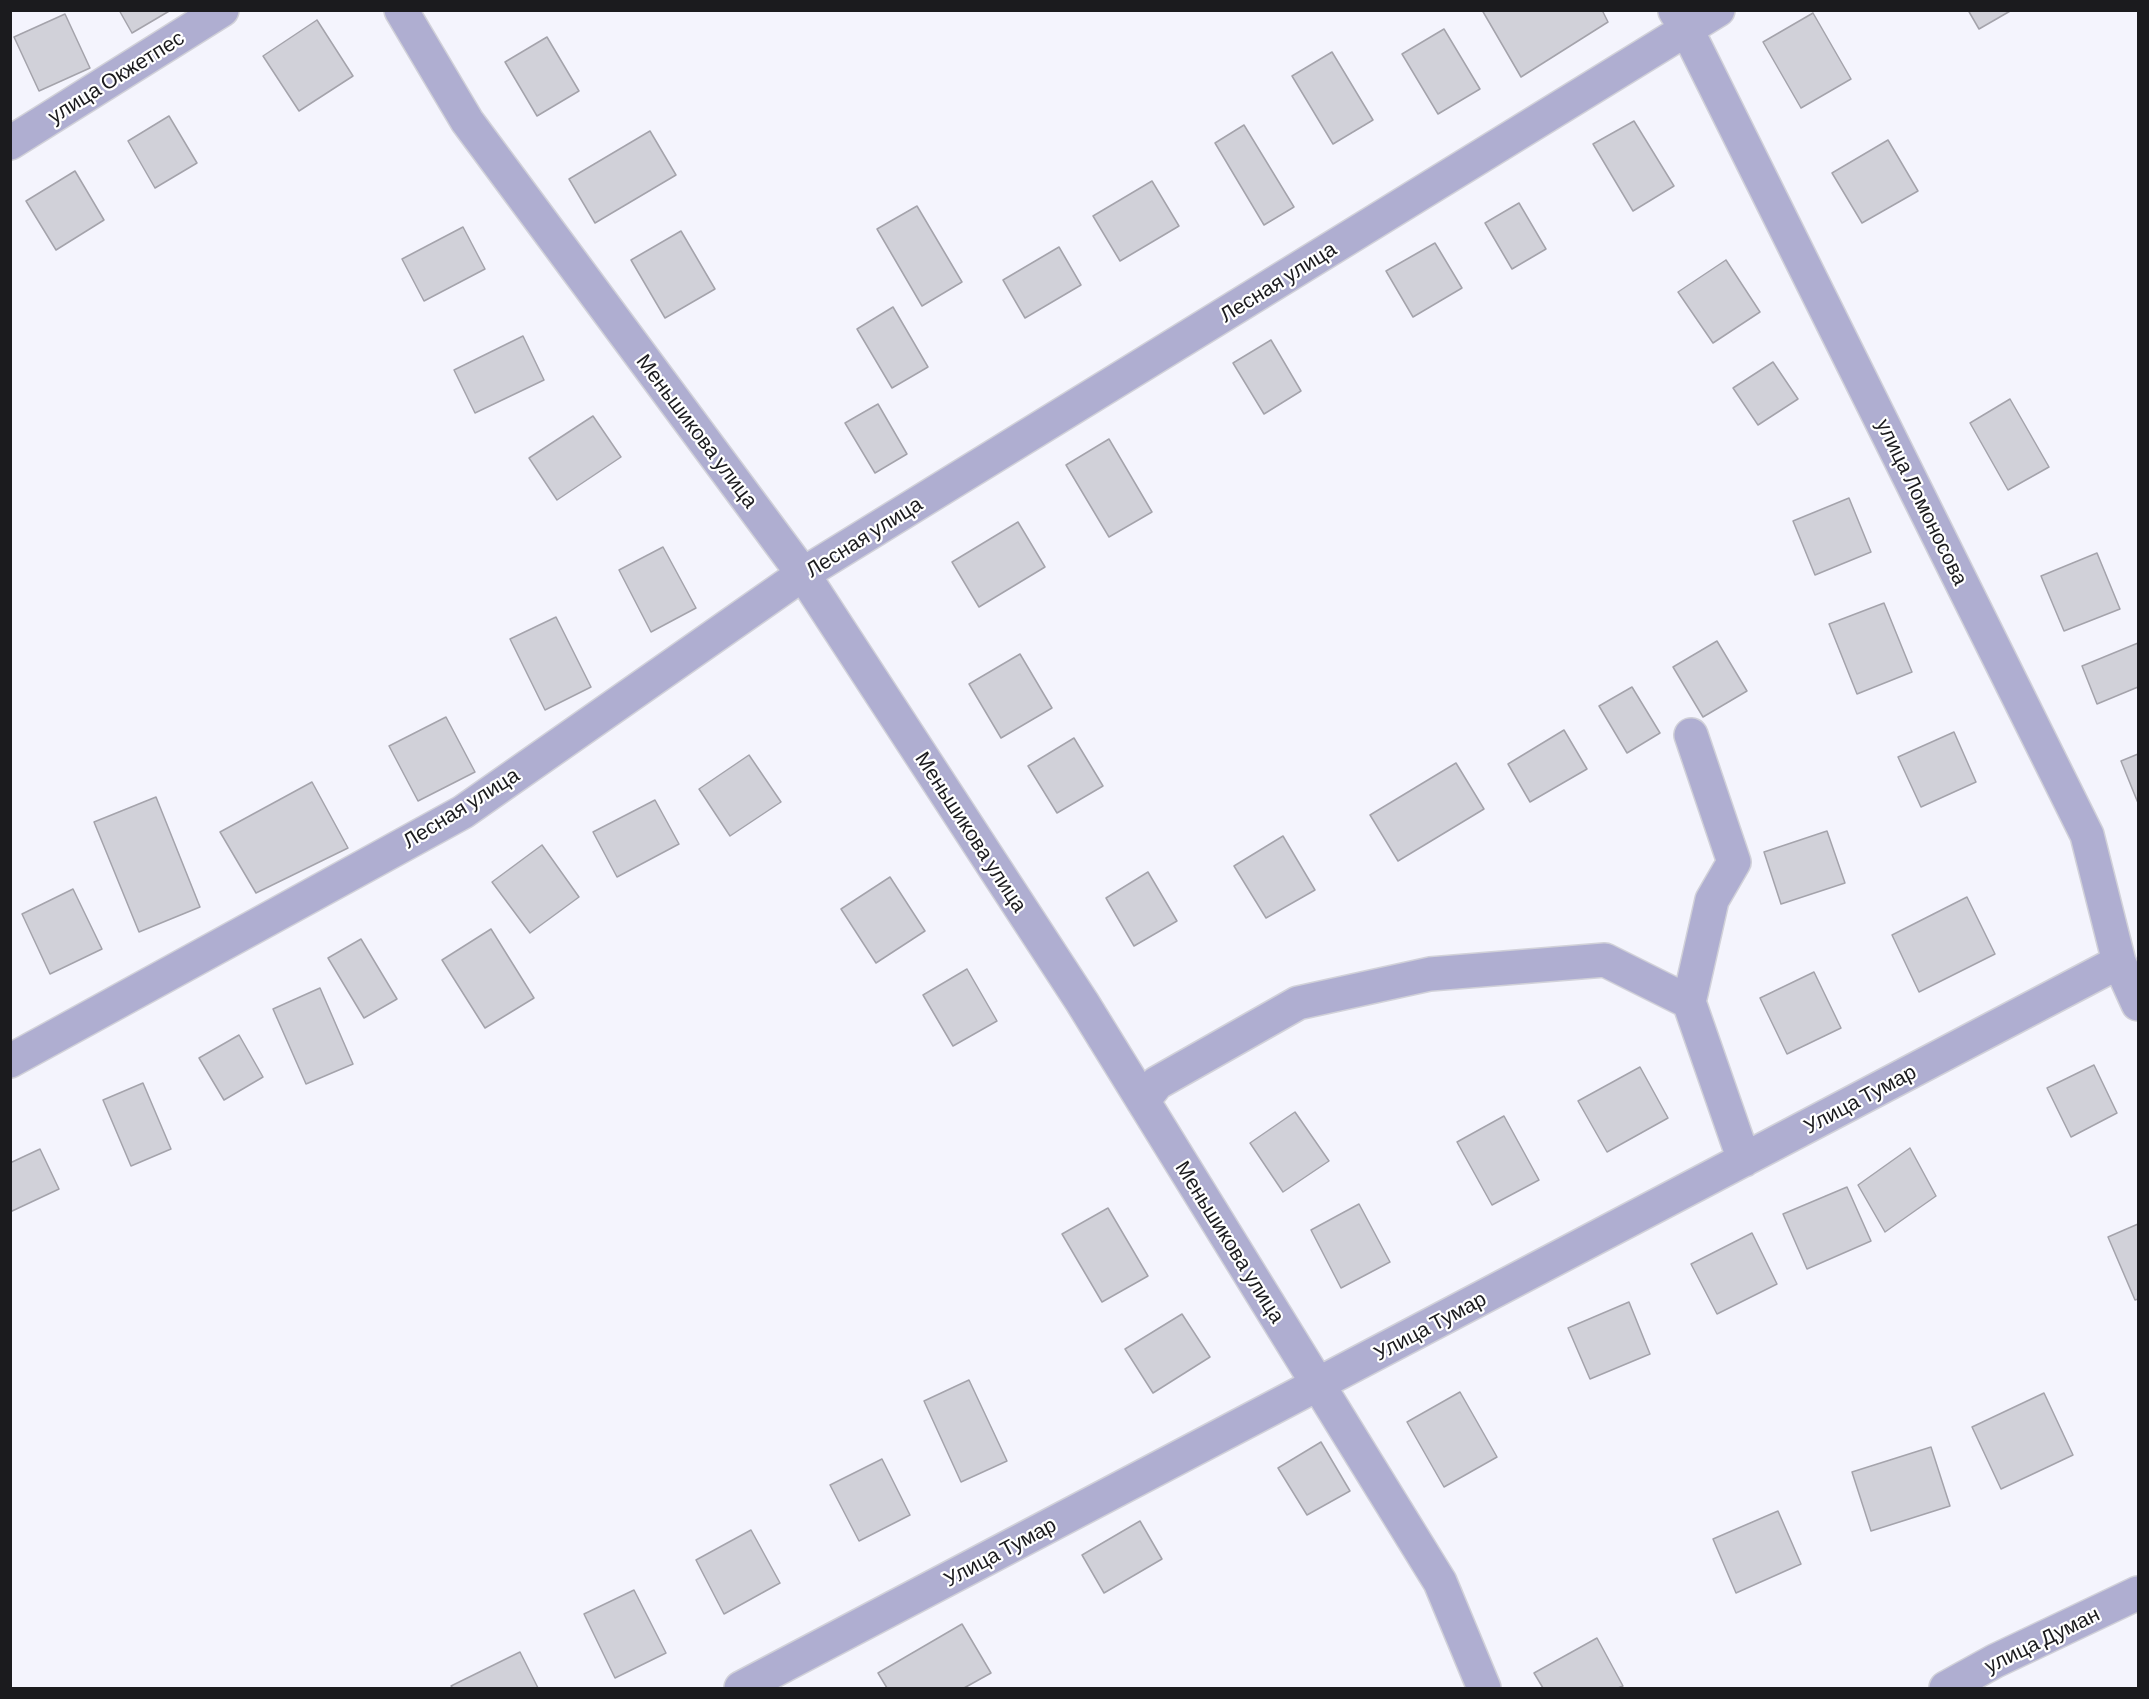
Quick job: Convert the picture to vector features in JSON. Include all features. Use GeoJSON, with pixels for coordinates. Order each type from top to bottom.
{"type":"FeatureCollection","features":[{"type":"Feature","properties":{"kind":"street","name":"улица Окжетпес"},"geometry":{"type":"LineString","coordinates":[[10,142],[222,10]]}},
{"type":"Feature","properties":{"kind":"street","name":"Меньшикова улица"},"geometry":{"type":"LineString","coordinates":[[401,10],[467,122],[803,574],[1082,1002],[1440,1582],[1484,1689]]}},
{"type":"Feature","properties":{"kind":"street","name":"Лесная улица"},"geometry":{"type":"LineString","coordinates":[[10,1061],[463,812],[803,574],[1681,20],[1718,10]]}},
{"type":"Feature","properties":{"kind":"street","name":"улица Ломоносова"},"geometry":{"type":"LineString","coordinates":[[1681,20],[2087,835],[2119,962],[2139,1005]]}},
{"type":"Feature","properties":{"kind":"street"},"geometry":{"type":"LineString","coordinates":[[1691,735],[1734,862],[1712,900],[1689,1002],[1744,1160]]}},
{"type":"Feature","properties":{"kind":"street"},"geometry":{"type":"LineString","coordinates":[[1143,1101],[1157,1083],[1298,1003],[1430,974],[1605,960],[1689,1002]]}},
{"type":"Feature","properties":{"kind":"street","name":"Улица Тумар"},"geometry":{"type":"LineString","coordinates":[[741,1689],[2119,962]]}},
{"type":"Feature","properties":{"kind":"street","name":"улица Думан"},"geometry":{"type":"LineString","coordinates":[[1946,1689],[1995,1661],[2139,1593]]}},
{"type":"Feature","properties":{"kind":"building"},"geometry":{"type":"Polygon","coordinates":[[[119,10],[171,10],[132,33],[119,10]]]}},
{"type":"Feature","properties":{"kind":"building"},"geometry":{"type":"Polygon","coordinates":[[[1482,10],[1602,10],[1608,22],[1521,77],[1482,10]]]}},
{"type":"Feature","properties":{"kind":"building"},"geometry":{"type":"Polygon","coordinates":[[[1968,10],[2012,10],[1979,29],[1968,10]]]}},
{"type":"Feature","properties":{"kind":"building"},"geometry":{"type":"Polygon","coordinates":[[[1813,13],[1851,79],[1801,108],[1763,42],[1813,13]]]}},
{"type":"Feature","properties":{"kind":"building"},"geometry":{"type":"Polygon","coordinates":[[[65,14],[90,68],[39,91],[14,37],[65,14]]]}},
{"type":"Feature","properties":{"kind":"building"},"geometry":{"type":"Polygon","coordinates":[[[317,20],[353,76],[299,111],[263,56],[317,20]]]}},
{"type":"Feature","properties":{"kind":"building"},"geometry":{"type":"Polygon","coordinates":[[[1444,29],[1480,89],[1438,114],[1402,54],[1444,29]]]}},
{"type":"Feature","properties":{"kind":"building"},"geometry":{"type":"Polygon","coordinates":[[[547,37],[579,91],[537,116],[505,62],[547,37]]]}},
{"type":"Feature","properties":{"kind":"building"},"geometry":{"type":"Polygon","coordinates":[[[1332,52],[1373,120],[1333,144],[1292,76],[1332,52]]]}},
{"type":"Feature","properties":{"kind":"building"},"geometry":{"type":"Polygon","coordinates":[[[169,116],[197,163],[155,188],[128,141],[169,116]]]}},
{"type":"Feature","properties":{"kind":"building"},"geometry":{"type":"Polygon","coordinates":[[[1634,121],[1674,186],[1633,211],[1593,144],[1634,121]]]}},
{"type":"Feature","properties":{"kind":"building"},"geometry":{"type":"Polygon","coordinates":[[[1244,125],[1294,207],[1264,225],[1215,143],[1244,125]]]}},
{"type":"Feature","properties":{"kind":"building"},"geometry":{"type":"Polygon","coordinates":[[[650,131],[676,175],[595,223],[569,179],[650,131]]]}},
{"type":"Feature","properties":{"kind":"building"},"geometry":{"type":"Polygon","coordinates":[[[1888,140],[1918,191],[1862,223],[1832,173],[1888,140]]]}},
{"type":"Feature","properties":{"kind":"building"},"geometry":{"type":"Polygon","coordinates":[[[75,171],[104,220],[56,250],[26,201],[75,171]]]}},
{"type":"Feature","properties":{"kind":"building"},"geometry":{"type":"Polygon","coordinates":[[[1152,181],[1179,226],[1120,261],[1093,216],[1152,181]]]}},
{"type":"Feature","properties":{"kind":"building"},"geometry":{"type":"Polygon","coordinates":[[[1519,203],[1546,249],[1512,269],[1485,223],[1519,203]]]}},
{"type":"Feature","properties":{"kind":"building"},"geometry":{"type":"Polygon","coordinates":[[[917,206],[962,282],[922,306],[877,229],[917,206]]]}},
{"type":"Feature","properties":{"kind":"building"},"geometry":{"type":"Polygon","coordinates":[[[463,227],[485,269],[424,301],[402,259],[463,227]]]}},
{"type":"Feature","properties":{"kind":"building"},"geometry":{"type":"Polygon","coordinates":[[[681,231],[715,289],[665,318],[631,260],[681,231]]]}},
{"type":"Feature","properties":{"kind":"building"},"geometry":{"type":"Polygon","coordinates":[[[1435,243],[1462,288],[1413,317],[1386,271],[1435,243]]]}},
{"type":"Feature","properties":{"kind":"building"},"geometry":{"type":"Polygon","coordinates":[[[1059,247],[1081,285],[1025,318],[1003,280],[1059,247]]]}},
{"type":"Feature","properties":{"kind":"building"},"geometry":{"type":"Polygon","coordinates":[[[1726,260],[1760,312],[1713,343],[1678,292],[1726,260]]]}},
{"type":"Feature","properties":{"kind":"building"},"geometry":{"type":"Polygon","coordinates":[[[893,307],[928,367],[892,388],[857,329],[893,307]]]}},
{"type":"Feature","properties":{"kind":"building"},"geometry":{"type":"Polygon","coordinates":[[[523,336],[544,380],[475,413],[454,370],[523,336]]]}},
{"type":"Feature","properties":{"kind":"building"},"geometry":{"type":"Polygon","coordinates":[[[1271,340],[1301,391],[1264,414],[1233,363],[1271,340]]]}},
{"type":"Feature","properties":{"kind":"building"},"geometry":{"type":"Polygon","coordinates":[[[1773,362],[1798,399],[1758,425],[1733,388],[1773,362]]]}},
{"type":"Feature","properties":{"kind":"building"},"geometry":{"type":"Polygon","coordinates":[[[2010,399],[2049,467],[2008,490],[1970,423],[2010,399]]]}},
{"type":"Feature","properties":{"kind":"building"},"geometry":{"type":"Polygon","coordinates":[[[878,404],[907,454],[875,473],[845,423],[878,404]]]}},
{"type":"Feature","properties":{"kind":"building"},"geometry":{"type":"Polygon","coordinates":[[[593,416],[621,457],[557,500],[529,458],[593,416]]]}},
{"type":"Feature","properties":{"kind":"building"},"geometry":{"type":"Polygon","coordinates":[[[1109,439],[1152,512],[1109,537],[1066,465],[1109,439]]]}},
{"type":"Feature","properties":{"kind":"building"},"geometry":{"type":"Polygon","coordinates":[[[1849,498],[1871,552],[1815,575],[1793,521],[1849,498]]]}},
{"type":"Feature","properties":{"kind":"building"},"geometry":{"type":"Polygon","coordinates":[[[1018,522],[1045,567],[979,607],[952,562],[1018,522]]]}},
{"type":"Feature","properties":{"kind":"building"},"geometry":{"type":"Polygon","coordinates":[[[663,547],[696,608],[651,632],[619,570],[663,547]]]}},
{"type":"Feature","properties":{"kind":"building"},"geometry":{"type":"Polygon","coordinates":[[[2097,553],[2120,609],[2064,631],[2041,576],[2097,553]]]}},
{"type":"Feature","properties":{"kind":"building"},"geometry":{"type":"Polygon","coordinates":[[[1884,603],[1912,672],[1857,694],[1829,624],[1884,603]]]}},
{"type":"Feature","properties":{"kind":"building"},"geometry":{"type":"Polygon","coordinates":[[[556,617],[591,687],[545,710],[510,639],[556,617]]]}},
{"type":"Feature","properties":{"kind":"building"},"geometry":{"type":"Polygon","coordinates":[[[1717,641],[1747,691],[1703,717],[1673,667],[1717,641]]]}},
{"type":"Feature","properties":{"kind":"building"},"geometry":{"type":"Polygon","coordinates":[[[2138,643],[2138,687],[2097,704],[2082,666],[2138,643]]]}},
{"type":"Feature","properties":{"kind":"building"},"geometry":{"type":"Polygon","coordinates":[[[1020,654],[1052,708],[1001,738],[969,684],[1020,654]]]}},
{"type":"Feature","properties":{"kind":"building"},"geometry":{"type":"Polygon","coordinates":[[[1632,687],[1660,733],[1627,753],[1599,706],[1632,687]]]}},
{"type":"Feature","properties":{"kind":"building"},"geometry":{"type":"Polygon","coordinates":[[[446,717],[475,772],[418,801],[389,746],[446,717]]]}},
{"type":"Feature","properties":{"kind":"building"},"geometry":{"type":"Polygon","coordinates":[[[1564,730],[1587,769],[1530,802],[1508,764],[1564,730]]]}},
{"type":"Feature","properties":{"kind":"building"},"geometry":{"type":"Polygon","coordinates":[[[1954,732],[1976,782],[1921,807],[1898,757],[1954,732]]]}},
{"type":"Feature","properties":{"kind":"building"},"geometry":{"type":"Polygon","coordinates":[[[1074,738],[1103,786],[1057,813],[1028,766],[1074,738]]]}},
{"type":"Feature","properties":{"kind":"building"},"geometry":{"type":"Polygon","coordinates":[[[2138,754],[2138,803],[2121,761],[2138,754]]]}},
{"type":"Feature","properties":{"kind":"building"},"geometry":{"type":"Polygon","coordinates":[[[749,755],[781,802],[730,836],[699,789],[749,755]]]}},
{"type":"Feature","properties":{"kind":"building"},"geometry":{"type":"Polygon","coordinates":[[[1456,763],[1484,809],[1398,861],[1370,815],[1456,763]]]}},
{"type":"Feature","properties":{"kind":"building"},"geometry":{"type":"Polygon","coordinates":[[[312,782],[348,848],[256,893],[220,832],[312,782]]]}},
{"type":"Feature","properties":{"kind":"building"},"geometry":{"type":"Polygon","coordinates":[[[156,797],[200,907],[139,932],[94,822],[156,797]]]}},
{"type":"Feature","properties":{"kind":"building"},"geometry":{"type":"Polygon","coordinates":[[[655,800],[679,844],[617,877],[593,832],[655,800]]]}},
{"type":"Feature","properties":{"kind":"building"},"geometry":{"type":"Polygon","coordinates":[[[1827,831],[1845,883],[1781,904],[1764,852],[1827,831]]]}},
{"type":"Feature","properties":{"kind":"building"},"geometry":{"type":"Polygon","coordinates":[[[1283,836],[1315,890],[1266,918],[1234,866],[1283,836]]]}},
{"type":"Feature","properties":{"kind":"building"},"geometry":{"type":"Polygon","coordinates":[[[542,845],[579,897],[530,933],[492,882],[542,845]]]}},
{"type":"Feature","properties":{"kind":"building"},"geometry":{"type":"Polygon","coordinates":[[[1148,872],[1177,921],[1134,946],[1106,898],[1148,872]]]}},
{"type":"Feature","properties":{"kind":"building"},"geometry":{"type":"Polygon","coordinates":[[[890,877],[925,931],[876,963],[841,909],[890,877]]]}},
{"type":"Feature","properties":{"kind":"building"},"geometry":{"type":"Polygon","coordinates":[[[73,889],[102,949],[50,974],[22,914],[73,889]]]}},
{"type":"Feature","properties":{"kind":"building"},"geometry":{"type":"Polygon","coordinates":[[[1967,897],[1995,954],[1919,992],[1892,935],[1967,897]]]}},
{"type":"Feature","properties":{"kind":"building"},"geometry":{"type":"Polygon","coordinates":[[[491,929],[534,998],[485,1028],[442,960],[491,929]]]}},
{"type":"Feature","properties":{"kind":"building"},"geometry":{"type":"Polygon","coordinates":[[[361,939],[397,999],[364,1018],[328,958],[361,939]]]}},
{"type":"Feature","properties":{"kind":"building"},"geometry":{"type":"Polygon","coordinates":[[[967,969],[997,1021],[953,1046],[923,995],[967,969]]]}},
{"type":"Feature","properties":{"kind":"building"},"geometry":{"type":"Polygon","coordinates":[[[1814,972],[1841,1028],[1787,1054],[1760,998],[1814,972]]]}},
{"type":"Feature","properties":{"kind":"building"},"geometry":{"type":"Polygon","coordinates":[[[320,988],[353,1064],[306,1084],[273,1009],[320,988]]]}},
{"type":"Feature","properties":{"kind":"building"},"geometry":{"type":"Polygon","coordinates":[[[239,1035],[263,1077],[224,1100],[199,1058],[239,1035]]]}},
{"type":"Feature","properties":{"kind":"building"},"geometry":{"type":"Polygon","coordinates":[[[2094,1065],[2117,1113],[2071,1137],[2047,1088],[2094,1065]]]}},
{"type":"Feature","properties":{"kind":"building"},"geometry":{"type":"Polygon","coordinates":[[[1640,1067],[1668,1118],[1607,1152],[1578,1101],[1640,1067]]]}},
{"type":"Feature","properties":{"kind":"building"},"geometry":{"type":"Polygon","coordinates":[[[143,1083],[171,1149],[131,1166],[103,1100],[143,1083]]]}},
{"type":"Feature","properties":{"kind":"building"},"geometry":{"type":"Polygon","coordinates":[[[1295,1112],[1329,1161],[1283,1192],[1250,1143],[1295,1112]]]}},
{"type":"Feature","properties":{"kind":"building"},"geometry":{"type":"Polygon","coordinates":[[[1504,1116],[1539,1180],[1492,1205],[1457,1142],[1504,1116]]]}},
{"type":"Feature","properties":{"kind":"building"},"geometry":{"type":"Polygon","coordinates":[[[1910,1148],[1936,1196],[1885,1232],[1858,1185],[1910,1148]]]}},
{"type":"Feature","properties":{"kind":"building"},"geometry":{"type":"Polygon","coordinates":[[[40,1149],[59,1189],[10,1212],[10,1163],[40,1149]]]}},
{"type":"Feature","properties":{"kind":"building"},"geometry":{"type":"Polygon","coordinates":[[[1847,1187],[1871,1241],[1807,1269],[1783,1214],[1847,1187]]]}},
{"type":"Feature","properties":{"kind":"building"},"geometry":{"type":"Polygon","coordinates":[[[1359,1204],[1390,1262],[1341,1288],[1311,1230],[1359,1204]]]}},
{"type":"Feature","properties":{"kind":"building"},"geometry":{"type":"Polygon","coordinates":[[[1108,1208],[1148,1276],[1102,1302],[1062,1234],[1108,1208]]]}},
{"type":"Feature","properties":{"kind":"building"},"geometry":{"type":"Polygon","coordinates":[[[2138,1224],[2138,1299],[2135,1300],[2108,1237],[2138,1224]]]}},
{"type":"Feature","properties":{"kind":"building"},"geometry":{"type":"Polygon","coordinates":[[[1752,1233],[1777,1284],[1717,1314],[1691,1264],[1752,1233]]]}},
{"type":"Feature","properties":{"kind":"building"},"geometry":{"type":"Polygon","coordinates":[[[1629,1302],[1650,1354],[1590,1379],[1568,1328],[1629,1302]]]}},
{"type":"Feature","properties":{"kind":"building"},"geometry":{"type":"Polygon","coordinates":[[[1182,1314],[1210,1357],[1153,1393],[1125,1349],[1182,1314]]]}},
{"type":"Feature","properties":{"kind":"building"},"geometry":{"type":"Polygon","coordinates":[[[969,1380],[1007,1461],[961,1482],[924,1401],[969,1380]]]}},
{"type":"Feature","properties":{"kind":"building"},"geometry":{"type":"Polygon","coordinates":[[[1460,1392],[1497,1457],[1444,1487],[1407,1422],[1460,1392]]]}},
{"type":"Feature","properties":{"kind":"building"},"geometry":{"type":"Polygon","coordinates":[[[2044,1393],[2073,1455],[2001,1489],[1972,1427],[2044,1393]]]}},
{"type":"Feature","properties":{"kind":"building"},"geometry":{"type":"Polygon","coordinates":[[[1321,1442],[1350,1491],[1307,1515],[1278,1468],[1321,1442]]]}},
{"type":"Feature","properties":{"kind":"building"},"geometry":{"type":"Polygon","coordinates":[[[1931,1447],[1950,1506],[1871,1531],[1852,1472],[1931,1447]]]}},
{"type":"Feature","properties":{"kind":"building"},"geometry":{"type":"Polygon","coordinates":[[[882,1459],[910,1515],[859,1541],[830,1485],[882,1459]]]}},
{"type":"Feature","properties":{"kind":"building"},"geometry":{"type":"Polygon","coordinates":[[[1778,1511],[1801,1564],[1736,1593],[1713,1539],[1778,1511]]]}},
{"type":"Feature","properties":{"kind":"building"},"geometry":{"type":"Polygon","coordinates":[[[1140,1521],[1162,1559],[1104,1593],[1082,1555],[1140,1521]]]}},
{"type":"Feature","properties":{"kind":"building"},"geometry":{"type":"Polygon","coordinates":[[[751,1530],[780,1583],[724,1614],[696,1560],[751,1530]]]}},
{"type":"Feature","properties":{"kind":"building"},"geometry":{"type":"Polygon","coordinates":[[[634,1590],[666,1653],[615,1678],[584,1614],[634,1590]]]}},
{"type":"Feature","properties":{"kind":"building"},"geometry":{"type":"Polygon","coordinates":[[[962,1624],[991,1673],[964,1688],[887,1688],[878,1673],[962,1624]]]}},
{"type":"Feature","properties":{"kind":"building"},"geometry":{"type":"Polygon","coordinates":[[[1597,1638],[1623,1686],[1618,1688],[1543,1688],[1534,1673],[1597,1638]]]}},
{"type":"Feature","properties":{"kind":"building"},"geometry":{"type":"Polygon","coordinates":[[[520,1652],[538,1688],[453,1688],[451,1686],[520,1652]]]}}]}
